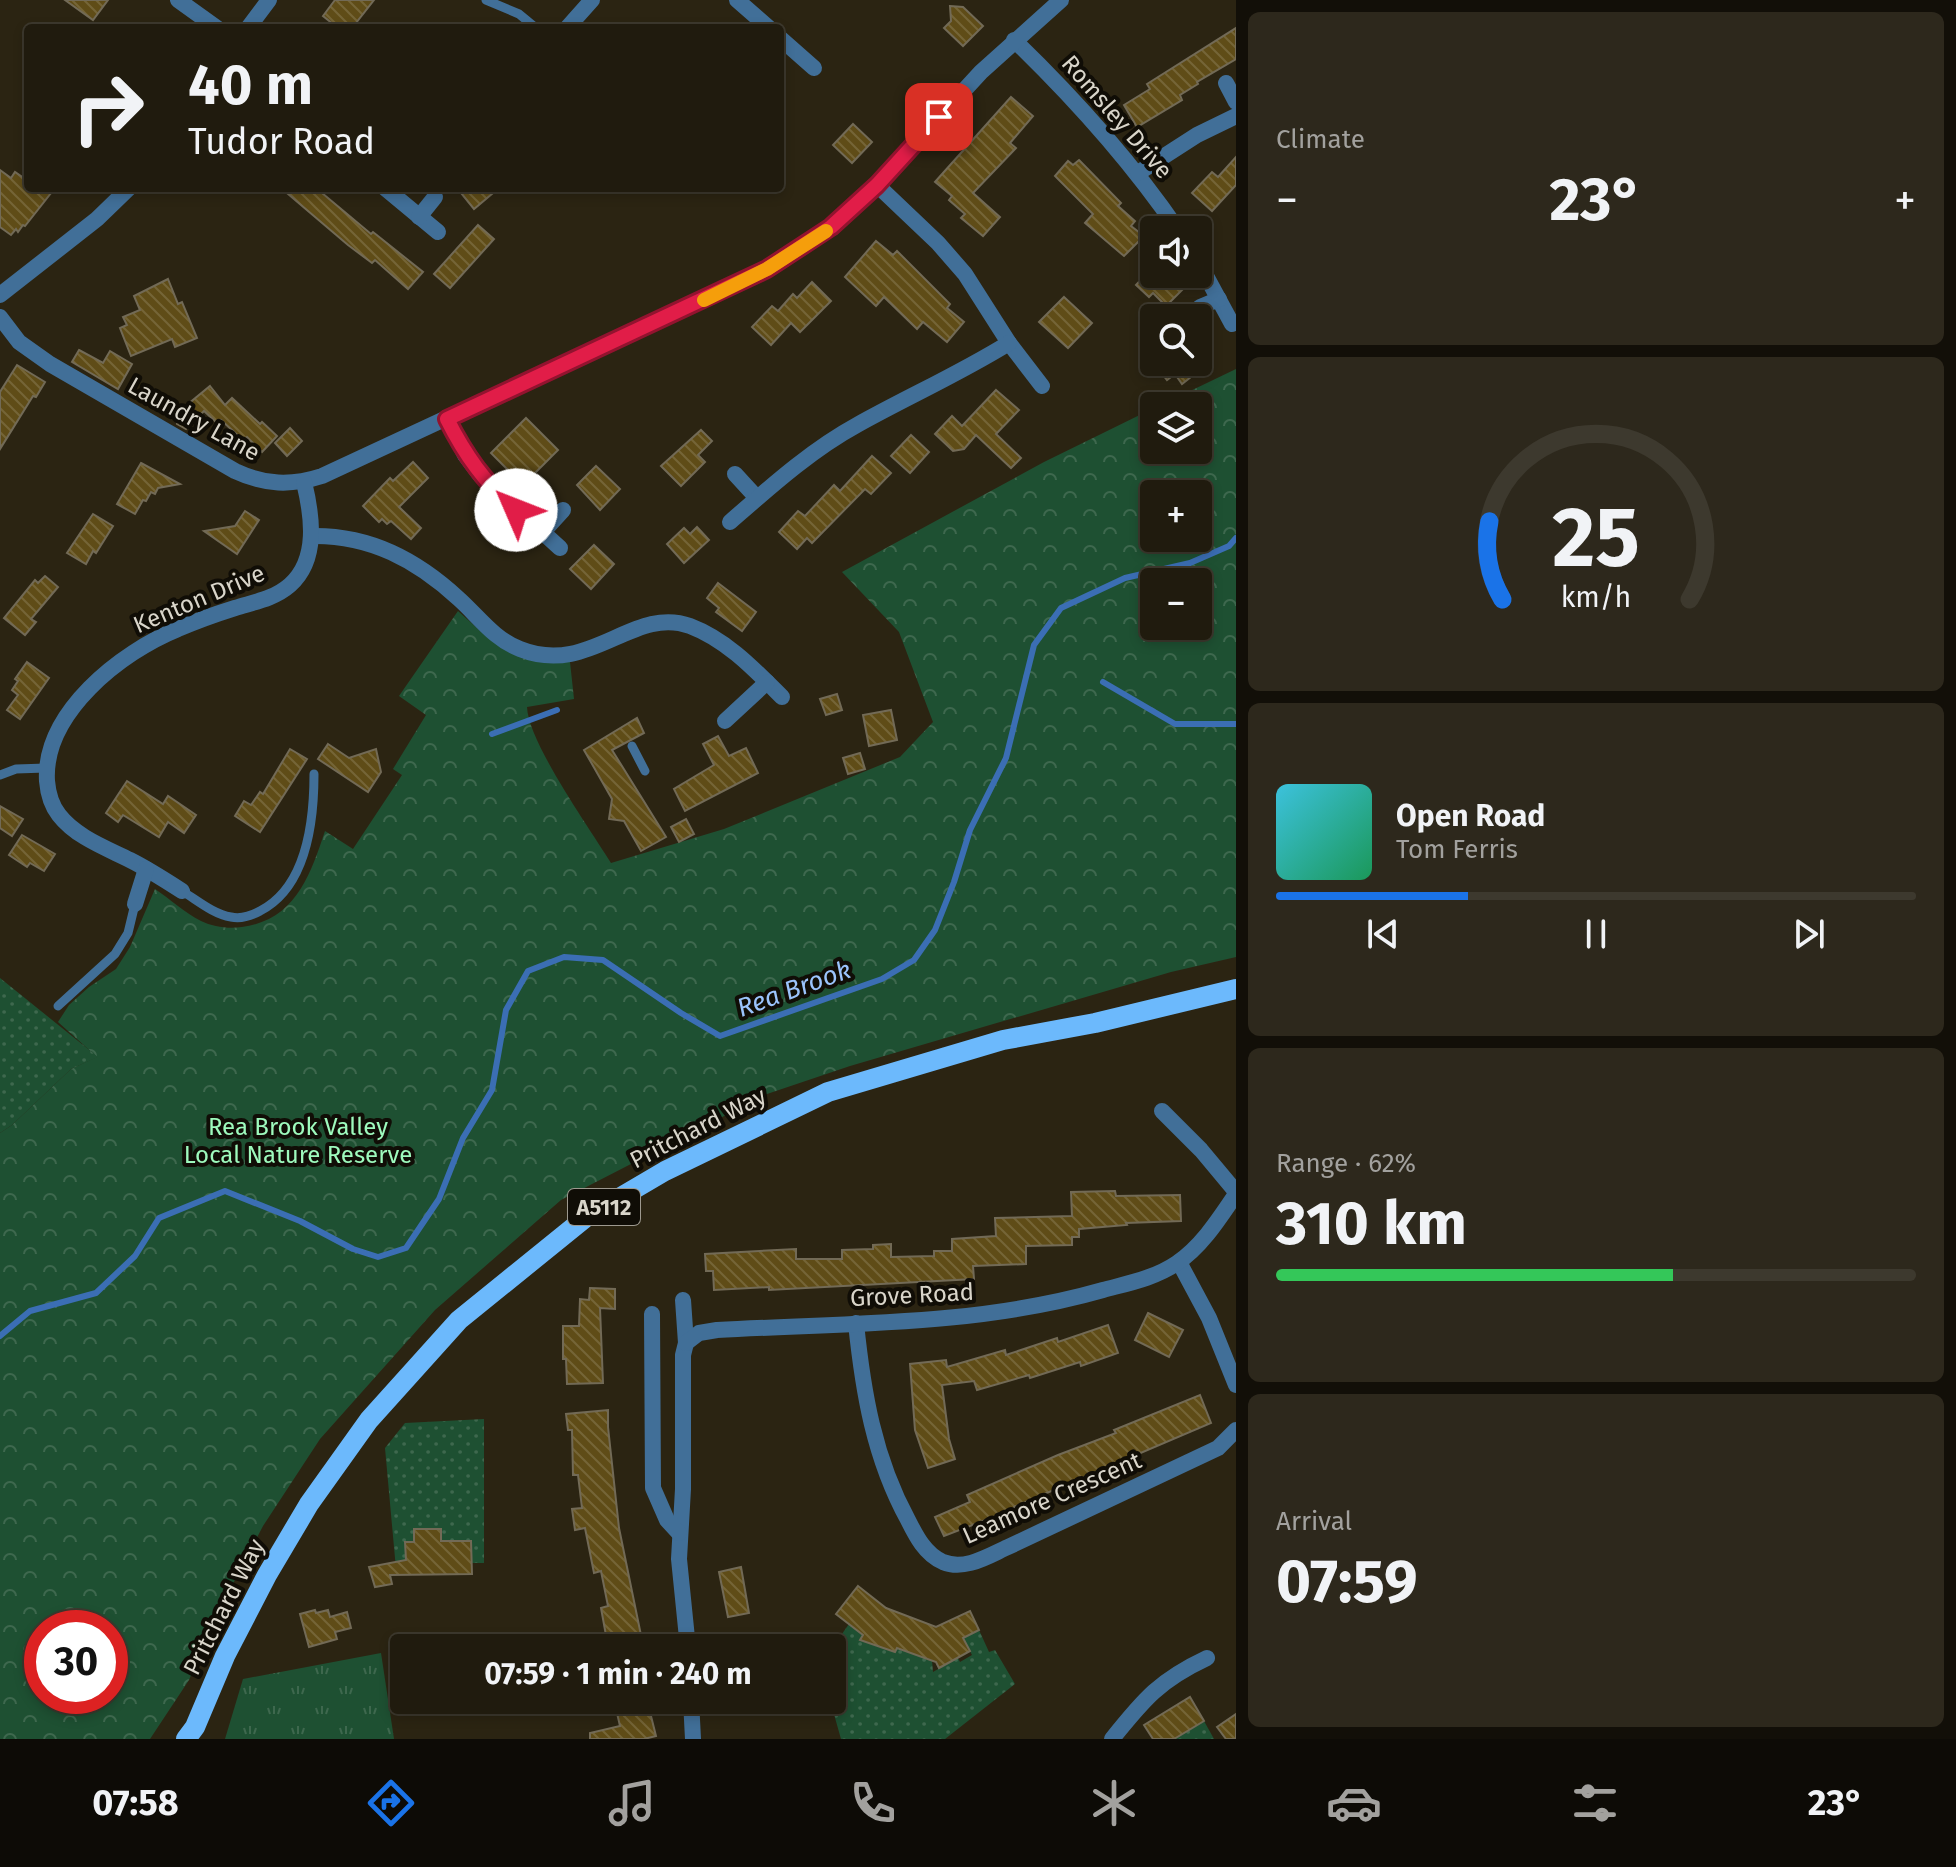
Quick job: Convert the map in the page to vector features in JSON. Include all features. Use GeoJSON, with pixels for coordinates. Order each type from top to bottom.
{"type":"FeatureCollection","features":[{"type":"Feature","properties":{"kind":"main road","name":"Pritchard Way"},"geometry":{"type":"LineString","coordinates":[[192,1735],[225,1656],[267,1575],[309,1504],[369,1420],[459,1320],[585,1218],[665,1171],[828,1092],[1003,1040],[1095,1023],[1236,989]]}},
{"type":"Feature","properties":{"kind":"street"},"geometry":{"type":"LineString","coordinates":[[178,0],[211,24]]}},
{"type":"Feature","properties":{"kind":"street"},"geometry":{"type":"LineString","coordinates":[[251,24],[269,0]]}},
{"type":"Feature","properties":{"kind":"street"},"geometry":{"type":"LineString","coordinates":[[571,24],[592,0]]}},
{"type":"Feature","properties":{"kind":"street"},"geometry":{"type":"LineString","coordinates":[[737,0],[764,24]]}},
{"type":"Feature","properties":{"kind":"street"},"geometry":{"type":"LineString","coordinates":[[782,697],[726,646],[687,625],[667,622],[644,624],[580,654],[534,653],[519,649],[497,637],[459,599],[408,559],[349,537],[312,536],[304,482],[447,419],[767,269],[824,233],[877,185],[981,72],[1061,0]]}},
{"type":"Feature","properties":{"kind":"street","name":"Romsley Drive"},"geometry":{"type":"LineString","coordinates":[[1014,40],[1065,90],[1138,173],[1168,216]]}},
{"type":"Feature","properties":{"kind":"street"},"geometry":{"type":"LineString","coordinates":[[784,42],[814,68]]}},
{"type":"Feature","properties":{"kind":"street"},"geometry":{"type":"LineString","coordinates":[[1226,83],[1236,102]]}},
{"type":"Feature","properties":{"kind":"street"},"geometry":{"type":"LineString","coordinates":[[1138,173],[1197,135],[1236,116]]}},
{"type":"Feature","properties":{"kind":"street"},"geometry":{"type":"LineString","coordinates":[[877,185],[938,243],[965,274],[1009,343],[1042,386]]}},
{"type":"Feature","properties":{"kind":"street"},"geometry":{"type":"LineString","coordinates":[[0,295],[97,219],[125,192]]}},
{"type":"Feature","properties":{"kind":"street"},"geometry":{"type":"LineString","coordinates":[[390,192],[438,232]]}},
{"type":"Feature","properties":{"kind":"street"},"geometry":{"type":"LineString","coordinates":[[419,217],[435,197]]}},
{"type":"Feature","properties":{"kind":"street"},"geometry":{"type":"LineString","coordinates":[[1212,286],[1232,324]]}},
{"type":"Feature","properties":{"kind":"street"},"geometry":{"type":"LineString","coordinates":[[1207,304],[1219,299]]}},
{"type":"Feature","properties":{"kind":"street","name":"Laundry Lane"},"geometry":{"type":"LineString","coordinates":[[0,317],[19,342],[50,364],[235,471],[256,481],[276,484],[304,482]]}},
{"type":"Feature","properties":{"kind":"street"},"geometry":{"type":"LineString","coordinates":[[730,522],[818,450],[855,426],[932,388],[1009,343]]}},
{"type":"Feature","properties":{"kind":"street"},"geometry":{"type":"LineString","coordinates":[[447,419],[465,455],[480,475],[560,548]]}},
{"type":"Feature","properties":{"kind":"street"},"geometry":{"type":"LineString","coordinates":[[735,474],[757,498]]}},
{"type":"Feature","properties":{"kind":"street"},"geometry":{"type":"LineString","coordinates":[[542,533],[563,510]]}},
{"type":"Feature","properties":{"kind":"street","name":"Kenton Drive"},"geometry":{"type":"LineString","coordinates":[[182,891],[96,844],[58,815],[48,794],[46,768],[52,740],[93,685],[128,655],[175,630],[270,598],[291,584],[305,564],[312,536]]}},
{"type":"Feature","properties":{"kind":"street"},"geometry":{"type":"LineString","coordinates":[[725,721],[767,682]]}},
{"type":"Feature","properties":{"kind":"street"},"geometry":{"type":"LineString","coordinates":[[135,904],[146,869]]}},
{"type":"Feature","properties":{"kind":"street"},"geometry":{"type":"LineString","coordinates":[[1162,1111],[1201,1150],[1236,1193]]}},
{"type":"Feature","properties":{"kind":"street","name":"Grove Road"},"geometry":{"type":"LineString","coordinates":[[686,1343],[699,1333],[717,1330],[946,1320],[1045,1305],[1147,1278],[1179,1262],[1205,1238],[1236,1193]]}},
{"type":"Feature","properties":{"kind":"street"},"geometry":{"type":"LineString","coordinates":[[1179,1262],[1209,1318],[1236,1385]]}},
{"type":"Feature","properties":{"kind":"street"},"geometry":{"type":"LineString","coordinates":[[683,1300],[686,1343],[683,1355],[683,1489],[679,1533],[687,1634]]}},
{"type":"Feature","properties":{"kind":"street"},"geometry":{"type":"LineString","coordinates":[[652,1314],[653,1488],[667,1520],[679,1533]]}},
{"type":"Feature","properties":{"kind":"street","name":"Leamore Crescent"},"geometry":{"type":"LineString","coordinates":[[856,1323],[867,1403],[883,1468],[917,1537],[927,1550],[942,1561],[957,1565],[1008,1547],[1218,1448],[1236,1430]]}},
{"type":"Feature","properties":{"kind":"street"},"geometry":{"type":"LineString","coordinates":[[1112,1739],[1150,1694],[1175,1673],[1207,1658]]}},
{"type":"Feature","properties":{"kind":"street"},"geometry":{"type":"LineString","coordinates":[[692,1714],[693,1739]]}},
{"type":"Feature","properties":{"kind":"lane"},"geometry":{"type":"LineString","coordinates":[[486,0],[519,14],[531,24]]}},
{"type":"Feature","properties":{"kind":"lane"},"geometry":{"type":"LineString","coordinates":[[632,746],[645,771]]}},
{"type":"Feature","properties":{"kind":"lane"},"geometry":{"type":"LineString","coordinates":[[0,775],[16,769],[46,768]]}},
{"type":"Feature","properties":{"kind":"lane"},"geometry":{"type":"LineString","coordinates":[[182,891],[219,914],[234,918],[250,917],[269,907],[283,894],[305,850],[314,799],[314,774]]}},
{"type":"Feature","properties":{"kind":"lane"},"geometry":{"type":"LineString","coordinates":[[58,1006],[115,954],[128,933],[135,904]]}},
{"type":"Feature","properties":{"kind":"green space","name":"Rea Brook Valley Local Nature Reserve"},"geometry":{"type":"Polygon","coordinates":[[[1236,369],[1236,957],[1171,972],[850,1066],[767,1094],[561,1200],[435,1310],[320,1439],[263,1526],[214,1620],[189,1680],[150,1739],[0,1739],[0,1133],[71,1069],[97,1057],[58,1022],[69,1005],[116,969],[130,947],[155,889],[206,923],[242,927],[260,923],[288,905],[306,879],[325,831],[353,849],[402,775],[393,769],[426,715],[399,696],[458,611],[486,636],[570,662],[574,699],[527,707],[530,722],[548,763],[611,863],[724,829],[900,757],[933,722],[899,632],[842,572],[1044,462],[1140,415],[1140,464],[1212,464],[1212,392],[1188,392],[1236,369]]]}},
{"type":"Feature","properties":{"kind":"green space"},"geometry":{"type":"Polygon","coordinates":[[[0,978],[98,1057],[71,1069],[0,1133],[0,978]]]}},
{"type":"Feature","properties":{"kind":"green space"},"geometry":{"type":"Polygon","coordinates":[[[484,1419],[484,1563],[472,1563],[471,1541],[441,1541],[441,1529],[414,1529],[414,1542],[405,1542],[406,1569],[396,1569],[385,1448],[405,1423],[484,1419]]]}},
{"type":"Feature","properties":{"kind":"green space"},"geometry":{"type":"Polygon","coordinates":[[[849,1624],[863,1635],[861,1640],[895,1652],[899,1644],[910,1653],[922,1657],[931,1649],[933,1672],[950,1662],[948,1639],[960,1662],[972,1655],[963,1638],[979,1630],[989,1652],[995,1650],[1015,1684],[945,1739],[841,1739],[834,1714],[846,1714],[846,1634],[842,1634],[849,1624]]]}},
{"type":"Feature","properties":{"kind":"green space"},"geometry":{"type":"Polygon","coordinates":[[[381,1653],[394,1739],[225,1739],[243,1679],[381,1653]]]}},
{"type":"Feature","properties":{"kind":"green space"},"geometry":{"type":"Polygon","coordinates":[[[1204,1721],[1214,1739],[1175,1739],[1204,1721]]]}},
{"type":"Feature","properties":{"kind":"building"},"geometry":{"type":"Polygon","coordinates":[[[65,0],[108,0],[93,20],[65,0]]]}},
{"type":"Feature","properties":{"kind":"building"},"geometry":{"type":"Polygon","coordinates":[[[335,0],[374,0],[355,24],[333,24],[323,16],[335,0]]]}},
{"type":"Feature","properties":{"kind":"building"},"geometry":{"type":"Polygon","coordinates":[[[950,6],[963,7],[983,26],[963,46],[944,28],[951,21],[950,6]]]}},
{"type":"Feature","properties":{"kind":"building"},"geometry":{"type":"Polygon","coordinates":[[[1236,28],[1236,59],[1197,82],[1180,95],[1182,100],[1137,127],[1124,105],[1150,89],[1147,84],[1236,28]]]}},
{"type":"Feature","properties":{"kind":"building"},"geometry":{"type":"Polygon","coordinates":[[[1011,97],[1033,116],[1010,143],[1016,148],[973,193],[1000,217],[983,236],[961,218],[965,214],[949,200],[952,196],[935,182],[1011,97]]]}},
{"type":"Feature","properties":{"kind":"building"},"geometry":{"type":"Polygon","coordinates":[[[853,124],[872,142],[852,163],[833,145],[853,124]]]}},
{"type":"Feature","properties":{"kind":"building"},"geometry":{"type":"Polygon","coordinates":[[[1236,157],[1236,185],[1212,211],[1192,193],[1212,172],[1218,177],[1236,157]]]}},
{"type":"Feature","properties":{"kind":"building"},"geometry":{"type":"Polygon","coordinates":[[[1079,160],[1135,221],[1131,226],[1140,233],[1140,240],[1124,256],[1085,223],[1093,214],[1055,176],[1068,161],[1073,165],[1079,160]]]}},
{"type":"Feature","properties":{"kind":"building"},"geometry":{"type":"Polygon","coordinates":[[[0,170],[11,178],[15,172],[24,178],[24,192],[52,192],[18,232],[16,229],[11,235],[0,227],[0,170]]]}},
{"type":"Feature","properties":{"kind":"building"},"geometry":{"type":"Polygon","coordinates":[[[286,192],[321,192],[423,272],[408,289],[375,260],[372,263],[286,192]]]}},
{"type":"Feature","properties":{"kind":"building"},"geometry":{"type":"Polygon","coordinates":[[[460,192],[494,192],[474,209],[460,192]]]}},
{"type":"Feature","properties":{"kind":"building"},"geometry":{"type":"Polygon","coordinates":[[[478,225],[494,239],[450,288],[434,274],[478,225]]]}},
{"type":"Feature","properties":{"kind":"building"},"geometry":{"type":"Polygon","coordinates":[[[876,241],[893,255],[897,251],[950,304],[947,308],[964,322],[947,342],[923,322],[917,329],[884,297],[876,306],[845,277],[876,241]]]}},
{"type":"Feature","properties":{"kind":"building"},"geometry":{"type":"Polygon","coordinates":[[[168,279],[178,304],[182,302],[197,338],[175,347],[172,339],[131,356],[120,328],[127,325],[123,317],[140,310],[134,296],[168,279]]]}},
{"type":"Feature","properties":{"kind":"building"},"geometry":{"type":"Polygon","coordinates":[[[1140,281],[1140,288],[1183,289],[1168,304],[1164,304],[1153,293],[1149,297],[1136,285],[1140,281]]]}},
{"type":"Feature","properties":{"kind":"building"},"geometry":{"type":"Polygon","coordinates":[[[812,282],[831,301],[800,332],[791,323],[771,345],[752,327],[772,306],[778,311],[793,294],[797,298],[812,282]]]}},
{"type":"Feature","properties":{"kind":"building"},"geometry":{"type":"Polygon","coordinates":[[[1064,297],[1092,323],[1068,348],[1039,322],[1064,297]]]}},
{"type":"Feature","properties":{"kind":"building"},"geometry":{"type":"Polygon","coordinates":[[[79,350],[103,363],[110,351],[132,364],[118,389],[72,362],[79,350]]]}},
{"type":"Feature","properties":{"kind":"building"},"geometry":{"type":"Polygon","coordinates":[[[17,365],[45,382],[0,449],[0,392],[17,365]]]}},
{"type":"Feature","properties":{"kind":"building"},"geometry":{"type":"Polygon","coordinates":[[[1176,376],[1192,376],[1182,384],[1176,376]]]}},
{"type":"Feature","properties":{"kind":"building"},"geometry":{"type":"Polygon","coordinates":[[[210,386],[225,405],[232,398],[277,436],[262,452],[247,437],[244,441],[221,420],[218,424],[204,411],[186,429],[177,424],[176,414],[210,386]]]}},
{"type":"Feature","properties":{"kind":"building"},"geometry":{"type":"Polygon","coordinates":[[[996,390],[1019,410],[996,434],[1021,458],[1011,468],[976,435],[964,449],[953,451],[935,434],[952,416],[962,426],[996,390]]]}},
{"type":"Feature","properties":{"kind":"building"},"geometry":{"type":"Polygon","coordinates":[[[526,418],[558,450],[523,485],[491,453],[526,418]]]}},
{"type":"Feature","properties":{"kind":"building"},"geometry":{"type":"Polygon","coordinates":[[[290,428],[302,441],[287,456],[275,443],[290,428]]]}},
{"type":"Feature","properties":{"kind":"building"},"geometry":{"type":"Polygon","coordinates":[[[701,430],[712,441],[698,455],[705,462],[681,486],[661,466],[701,430]]]}},
{"type":"Feature","properties":{"kind":"building"},"geometry":{"type":"Polygon","coordinates":[[[911,435],[929,452],[910,473],[891,456],[911,435]]]}},
{"type":"Feature","properties":{"kind":"building"},"geometry":{"type":"Polygon","coordinates":[[[872,456],[891,473],[871,494],[865,489],[812,543],[807,538],[797,549],[779,532],[798,511],[805,516],[834,485],[840,491],[872,456]]]}},
{"type":"Feature","properties":{"kind":"building"},"geometry":{"type":"Polygon","coordinates":[[[413,462],[428,478],[399,507],[421,528],[411,539],[391,521],[387,524],[382,519],[379,522],[363,506],[390,478],[393,481],[413,462]]]}},
{"type":"Feature","properties":{"kind":"building"},"geometry":{"type":"Polygon","coordinates":[[[141,463],[180,484],[158,488],[155,494],[151,492],[135,514],[117,504],[141,463]]]}},
{"type":"Feature","properties":{"kind":"building"},"geometry":{"type":"Polygon","coordinates":[[[596,466],[620,489],[600,510],[577,485],[596,466]]]}},
{"type":"Feature","properties":{"kind":"building"},"geometry":{"type":"Polygon","coordinates":[[[245,511],[259,520],[237,554],[204,531],[235,526],[245,511]]]}},
{"type":"Feature","properties":{"kind":"building"},"geometry":{"type":"Polygon","coordinates":[[[93,514],[113,526],[86,564],[67,553],[93,514]]]}},
{"type":"Feature","properties":{"kind":"building"},"geometry":{"type":"Polygon","coordinates":[[[697,527],[709,540],[684,563],[667,544],[684,528],[690,534],[697,527]]]}},
{"type":"Feature","properties":{"kind":"building"},"geometry":{"type":"Polygon","coordinates":[[[594,545],[614,564],[591,589],[570,569],[594,545]]]}},
{"type":"Feature","properties":{"kind":"building"},"geometry":{"type":"Polygon","coordinates":[[[45,576],[58,587],[31,619],[36,622],[25,635],[4,618],[35,580],[38,583],[45,576]]]}},
{"type":"Feature","properties":{"kind":"building"},"geometry":{"type":"Polygon","coordinates":[[[718,583],[756,612],[742,631],[716,612],[719,608],[707,598],[718,583]]]}},
{"type":"Feature","properties":{"kind":"building"},"geometry":{"type":"Polygon","coordinates":[[[27,662],[49,678],[20,719],[7,710],[18,695],[12,690],[18,681],[15,679],[27,662]]]}},
{"type":"Feature","properties":{"kind":"building"},"geometry":{"type":"Polygon","coordinates":[[[837,694],[842,710],[826,715],[820,699],[837,694]]]}},
{"type":"Feature","properties":{"kind":"building"},"geometry":{"type":"Polygon","coordinates":[[[891,710],[897,740],[869,746],[863,715],[891,710]]]}},
{"type":"Feature","properties":{"kind":"building"},"geometry":{"type":"Polygon","coordinates":[[[637,718],[644,733],[612,750],[666,837],[641,851],[624,821],[609,819],[612,799],[584,750],[637,718]]]}},
{"type":"Feature","properties":{"kind":"building"},"geometry":{"type":"Polygon","coordinates":[[[718,736],[729,756],[746,748],[758,773],[685,811],[674,789],[714,765],[703,744],[718,736]]]}},
{"type":"Feature","properties":{"kind":"building"},"geometry":{"type":"Polygon","coordinates":[[[328,744],[349,758],[376,749],[381,772],[368,792],[318,759],[328,744]]]}},
{"type":"Feature","properties":{"kind":"building"},"geometry":{"type":"Polygon","coordinates":[[[290,749],[307,759],[260,832],[235,816],[244,801],[251,805],[260,792],[263,794],[290,749]]]}},
{"type":"Feature","properties":{"kind":"building"},"geometry":{"type":"Polygon","coordinates":[[[860,753],[865,769],[848,774],[843,758],[860,753]]]}},
{"type":"Feature","properties":{"kind":"building"},"geometry":{"type":"Polygon","coordinates":[[[127,781],[163,804],[168,796],[196,815],[184,833],[168,822],[159,837],[123,815],[118,822],[106,813],[127,781]]]}},
{"type":"Feature","properties":{"kind":"building"},"geometry":{"type":"Polygon","coordinates":[[[0,806],[23,819],[12,836],[0,828],[0,806]]]}},
{"type":"Feature","properties":{"kind":"building"},"geometry":{"type":"Polygon","coordinates":[[[686,819],[694,834],[679,842],[671,827],[686,819]]]}},
{"type":"Feature","properties":{"kind":"building"},"geometry":{"type":"Polygon","coordinates":[[[22,835],[55,854],[44,871],[30,863],[27,867],[9,855],[22,835]]]}},
{"type":"Feature","properties":{"kind":"building"},"geometry":{"type":"Polygon","coordinates":[[[1115,1191],[1116,1196],[1180,1195],[1181,1221],[1079,1229],[1079,1237],[1072,1237],[1072,1245],[1026,1246],[1026,1264],[973,1266],[974,1279],[714,1290],[713,1271],[706,1271],[705,1254],[796,1249],[796,1259],[842,1259],[842,1250],[873,1249],[873,1245],[891,1244],[891,1257],[934,1256],[934,1251],[952,1251],[952,1239],[996,1236],[995,1218],[1072,1216],[1071,1192],[1115,1191]]]}},
{"type":"Feature","properties":{"kind":"building"},"geometry":{"type":"Polygon","coordinates":[[[590,1288],[615,1289],[615,1309],[600,1308],[603,1383],[567,1384],[563,1326],[579,1326],[580,1299],[589,1300],[590,1288]]]}},
{"type":"Feature","properties":{"kind":"building"},"geometry":{"type":"Polygon","coordinates":[[[1148,1313],[1183,1330],[1169,1357],[1135,1340],[1148,1313]]]}},
{"type":"Feature","properties":{"kind":"building"},"geometry":{"type":"Polygon","coordinates":[[[1108,1325],[1118,1353],[1081,1366],[1080,1362],[977,1390],[974,1381],[942,1385],[949,1439],[955,1459],[928,1468],[915,1430],[910,1364],[946,1360],[947,1367],[1005,1350],[1006,1355],[1057,1338],[1058,1342],[1108,1325]]]}},
{"type":"Feature","properties":{"kind":"building"},"geometry":{"type":"Polygon","coordinates":[[[1200,1395],[1211,1423],[1014,1509],[944,1536],[935,1517],[970,1502],[967,1495],[1200,1395]]]}},
{"type":"Feature","properties":{"kind":"building"},"geometry":{"type":"Polygon","coordinates":[[[608,1410],[619,1528],[641,1634],[606,1634],[601,1608],[608,1606],[601,1571],[594,1573],[585,1528],[575,1530],[572,1509],[582,1508],[578,1475],[573,1475],[572,1430],[568,1430],[566,1414],[608,1410]]]}},
{"type":"Feature","properties":{"kind":"building"},"geometry":{"type":"Polygon","coordinates":[[[414,1529],[441,1529],[441,1541],[471,1541],[472,1574],[390,1575],[392,1584],[375,1587],[369,1567],[406,1560],[405,1542],[414,1542],[414,1529]]]}},
{"type":"Feature","properties":{"kind":"building"},"geometry":{"type":"Polygon","coordinates":[[[741,1567],[749,1613],[728,1617],[719,1572],[741,1567]]]}},
{"type":"Feature","properties":{"kind":"building"},"geometry":{"type":"Polygon","coordinates":[[[858,1586],[886,1608],[936,1627],[970,1611],[979,1630],[963,1638],[970,1651],[939,1668],[936,1662],[897,1648],[895,1652],[860,1640],[863,1635],[836,1614],[858,1586]]]}},
{"type":"Feature","properties":{"kind":"building"},"geometry":{"type":"Polygon","coordinates":[[[315,1610],[316,1613],[328,1610],[330,1617],[347,1612],[351,1628],[335,1632],[337,1639],[309,1647],[300,1614],[315,1610]]]}},
{"type":"Feature","properties":{"kind":"building"},"geometry":{"type":"Polygon","coordinates":[[[1190,1697],[1204,1721],[1174,1739],[1153,1739],[1144,1725],[1190,1697]]]}},
{"type":"Feature","properties":{"kind":"building"},"geometry":{"type":"Polygon","coordinates":[[[617,1714],[650,1714],[656,1736],[644,1739],[590,1739],[590,1733],[620,1726],[617,1714]]]}},
{"type":"Feature","properties":{"kind":"building"},"geometry":{"type":"Polygon","coordinates":[[[1236,1714],[1236,1739],[1226,1739],[1217,1727],[1236,1714]]]}},
{"type":"Feature","properties":{"kind":"waterway","name":"Rea Brook"},"geometry":{"type":"LineString","coordinates":[[0,1336],[30,1311],[96,1293],[135,1256],[159,1218],[225,1191],[300,1221],[353,1249],[378,1257],[406,1248],[439,1199],[463,1138],[492,1090],[506,1010],[528,971],[564,957],[603,960],[720,1036],[882,979],[914,960],[935,930],[970,830],[1006,758],[1034,645],[1061,608],[1125,578],[1190,563],[1229,546],[1236,538]]}},
{"type":"Feature","properties":{"kind":"waterway"},"geometry":{"type":"LineString","coordinates":[[1103,682],[1175,724],[1236,724]]}},
{"type":"Feature","properties":{"kind":"waterway"},"geometry":{"type":"LineString","coordinates":[[492,734],[557,710]]}},
{"type":"Feature","properties":{"kind":"slow traffic"},"geometry":{"type":"LineString","coordinates":[[704,300],[767,269],[826,231]]}},
{"type":"Feature","properties":{"kind":"route"},"geometry":{"type":"LineString","coordinates":[[516,510],[480,475],[465,455],[447,419],[767,269],[831,227],[877,185],[939,117]]}}]}
